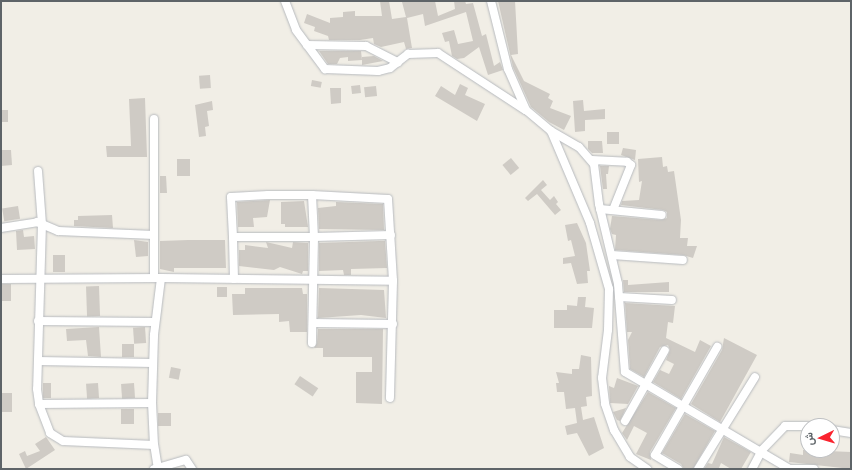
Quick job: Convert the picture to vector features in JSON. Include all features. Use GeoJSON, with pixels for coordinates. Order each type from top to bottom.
{"type":"FeatureCollection","features":[{"type":"Feature","properties":{"kind":"street"},"geometry":{"type":"LineString","coordinates":[[285,1],[296,30],[321,66],[328,70],[378,71],[390,68],[413,53],[438,53],[526,110],[551,131],[579,147],[592,160],[600,209],[612,255],[619,297],[624,369],[646,384],[762,450],[790,469],[814,469]]}},
{"type":"Feature","properties":{"kind":"street"},"geometry":{"type":"LineString","coordinates":[[491,1],[510,74],[526,110]]}},
{"type":"Feature","properties":{"kind":"street"},"geometry":{"type":"LineString","coordinates":[[307,45],[366,46],[398,62]]}},
{"type":"Feature","properties":{"kind":"street"},"geometry":{"type":"LineString","coordinates":[[154,119],[154,235],[157,278],[152,403],[156,468],[186,460],[192,469]]}},
{"type":"Feature","properties":{"kind":"street"},"geometry":{"type":"LineString","coordinates":[[551,131],[590,223],[609,289],[608,330],[602,378],[605,404],[614,430],[630,457],[647,469]]}},
{"type":"Feature","properties":{"kind":"street"},"geometry":{"type":"LineString","coordinates":[[592,160],[627,162],[631,165],[612,210]]}},
{"type":"Feature","properties":{"kind":"street"},"geometry":{"type":"LineString","coordinates":[[38,170],[42,224],[38,321],[39,404],[50,433],[63,442],[154,445]]}},
{"type":"Feature","properties":{"kind":"street"},"geometry":{"type":"LineString","coordinates":[[312,195],[314,237],[312,343]]}},
{"type":"Feature","properties":{"kind":"street"},"geometry":{"type":"LineString","coordinates":[[234,279],[230,199],[233,196],[312,195],[388,198],[393,281],[390,398]]}},
{"type":"Feature","properties":{"kind":"street"},"geometry":{"type":"LineString","coordinates":[[600,209],[662,215]]}},
{"type":"Feature","properties":{"kind":"street"},"geometry":{"type":"LineString","coordinates":[[1,228],[36,222],[58,231],[154,235]]}},
{"type":"Feature","properties":{"kind":"street"},"geometry":{"type":"LineString","coordinates":[[233,237],[391,235]]}},
{"type":"Feature","properties":{"kind":"street"},"geometry":{"type":"LineString","coordinates":[[612,255],[683,260]]}},
{"type":"Feature","properties":{"kind":"street"},"geometry":{"type":"LineString","coordinates":[[1,279],[157,278],[393,281]]}},
{"type":"Feature","properties":{"kind":"street"},"geometry":{"type":"LineString","coordinates":[[619,297],[672,300]]}},
{"type":"Feature","properties":{"kind":"street"},"geometry":{"type":"LineString","coordinates":[[38,321],[156,322]]}},
{"type":"Feature","properties":{"kind":"street"},"geometry":{"type":"LineString","coordinates":[[313,323],[393,324]]}},
{"type":"Feature","properties":{"kind":"street"},"geometry":{"type":"LineString","coordinates":[[678,469],[655,455],[717,347]]}},
{"type":"Feature","properties":{"kind":"street"},"geometry":{"type":"LineString","coordinates":[[626,421],[665,350]]}},
{"type":"Feature","properties":{"kind":"street"},"geometry":{"type":"LineString","coordinates":[[38,361],[153,363]]}},
{"type":"Feature","properties":{"kind":"street"},"geometry":{"type":"LineString","coordinates":[[698,469],[755,377]]}},
{"type":"Feature","properties":{"kind":"street"},"geometry":{"type":"LineString","coordinates":[[39,404],[152,403]]}},
{"type":"Feature","properties":{"kind":"street"},"geometry":{"type":"LineString","coordinates":[[752,469],[762,450],[785,426],[800,426]]}},
{"type":"Feature","properties":{"kind":"street"},"geometry":{"type":"LineString","coordinates":[[840,431],[851,433]]}},
{"type":"Feature","properties":{"kind":"building"},"geometry":{"type":"Polygon","coordinates":[[[380,1],[389,1],[392,19],[406,17],[402,2],[406,1],[435,1],[438,16],[455,9],[454,1],[465,1],[466,4],[473,3],[482,36],[486,34],[494,66],[500,62],[503,70],[488,75],[479,47],[464,58],[457,59],[452,56],[449,41],[445,42],[442,33],[454,30],[458,44],[473,41],[466,12],[425,26],[423,14],[407,18],[412,48],[406,49],[404,42],[381,47],[374,44],[373,38],[360,40],[329,40],[328,36],[314,31],[315,27],[304,23],[307,14],[330,23],[330,18],[343,17],[343,12],[355,11],[355,16],[382,16],[380,1]]]}},
{"type":"Feature","properties":{"kind":"building"},"geometry":{"type":"Polygon","coordinates":[[[498,1],[515,1],[518,54],[511,55],[524,81],[550,94],[548,98],[553,101],[550,108],[571,116],[564,130],[549,122],[531,107],[513,67],[498,1]]]}},
{"type":"Feature","properties":{"kind":"building"},"geometry":{"type":"Polygon","coordinates":[[[319,51],[361,51],[362,60],[348,61],[348,57],[340,58],[337,64],[328,64],[319,51]]]}},
{"type":"Feature","properties":{"kind":"building"},"geometry":{"type":"Polygon","coordinates":[[[374,56],[383,61],[362,65],[362,57],[374,56]]]}},
{"type":"Feature","properties":{"kind":"building"},"geometry":{"type":"Polygon","coordinates":[[[210,75],[211,88],[200,89],[199,76],[210,75]]]}},
{"type":"Feature","properties":{"kind":"building"},"geometry":{"type":"Polygon","coordinates":[[[312,80],[322,82],[321,88],[311,86],[312,80]]]}},
{"type":"Feature","properties":{"kind":"building"},"geometry":{"type":"Polygon","coordinates":[[[460,84],[468,88],[465,95],[485,104],[477,121],[435,96],[441,86],[455,95],[460,84]]]}},
{"type":"Feature","properties":{"kind":"building"},"geometry":{"type":"Polygon","coordinates":[[[360,85],[361,93],[352,94],[351,86],[360,85]]]}},
{"type":"Feature","properties":{"kind":"building"},"geometry":{"type":"Polygon","coordinates":[[[376,86],[377,96],[365,97],[364,87],[376,86]]]}},
{"type":"Feature","properties":{"kind":"building"},"geometry":{"type":"Polygon","coordinates":[[[330,88],[341,88],[341,103],[331,104],[330,88]]]}},
{"type":"Feature","properties":{"kind":"building"},"geometry":{"type":"Polygon","coordinates":[[[145,98],[147,157],[107,157],[106,146],[131,146],[129,99],[145,98]]]}},
{"type":"Feature","properties":{"kind":"building"},"geometry":{"type":"Polygon","coordinates":[[[583,100],[584,111],[605,109],[605,119],[585,120],[585,131],[575,132],[573,101],[583,100]]]}},
{"type":"Feature","properties":{"kind":"building"},"geometry":{"type":"Polygon","coordinates":[[[212,101],[213,110],[207,111],[209,126],[205,127],[206,136],[199,137],[195,105],[212,101]]]}},
{"type":"Feature","properties":{"kind":"building"},"geometry":{"type":"Polygon","coordinates":[[[1,110],[8,110],[8,122],[1,122],[1,110]]]}},
{"type":"Feature","properties":{"kind":"building"},"geometry":{"type":"Polygon","coordinates":[[[607,132],[619,132],[619,144],[607,144],[607,132]]]}},
{"type":"Feature","properties":{"kind":"building"},"geometry":{"type":"Polygon","coordinates":[[[588,141],[602,141],[603,153],[592,153],[588,149],[588,141]]]}},
{"type":"Feature","properties":{"kind":"building"},"geometry":{"type":"Polygon","coordinates":[[[623,148],[636,150],[635,160],[621,155],[623,148]]]}},
{"type":"Feature","properties":{"kind":"building"},"geometry":{"type":"Polygon","coordinates":[[[1,150],[11,150],[12,165],[1,166],[1,150]]]}},
{"type":"Feature","properties":{"kind":"building"},"geometry":{"type":"Polygon","coordinates":[[[662,157],[663,167],[667,166],[668,172],[674,171],[681,220],[680,238],[688,238],[687,246],[697,246],[693,258],[683,255],[615,250],[616,235],[612,234],[610,229],[612,216],[661,220],[667,218],[667,212],[663,210],[621,205],[622,201],[639,200],[642,181],[639,182],[638,159],[662,157]]]}},
{"type":"Feature","properties":{"kind":"building"},"geometry":{"type":"Polygon","coordinates":[[[511,158],[519,168],[511,175],[502,165],[511,158]]]}},
{"type":"Feature","properties":{"kind":"building"},"geometry":{"type":"Polygon","coordinates":[[[177,159],[190,159],[190,176],[177,176],[177,159]]]}},
{"type":"Feature","properties":{"kind":"building"},"geometry":{"type":"Polygon","coordinates":[[[600,166],[609,166],[608,174],[606,174],[607,189],[603,189],[600,166]]]}},
{"type":"Feature","properties":{"kind":"building"},"geometry":{"type":"Polygon","coordinates":[[[160,176],[166,176],[167,193],[160,193],[160,176]]]}},
{"type":"Feature","properties":{"kind":"building"},"geometry":{"type":"Polygon","coordinates":[[[543,180],[547,185],[541,190],[550,200],[554,196],[558,202],[556,204],[561,210],[555,215],[537,194],[528,201],[525,198],[543,180]]]}},
{"type":"Feature","properties":{"kind":"building"},"geometry":{"type":"Polygon","coordinates":[[[270,200],[267,217],[253,218],[254,227],[238,227],[237,202],[270,200]]]}},
{"type":"Feature","properties":{"kind":"building"},"geometry":{"type":"Polygon","coordinates":[[[304,201],[308,227],[285,227],[285,224],[281,224],[281,202],[304,201]]]}},
{"type":"Feature","properties":{"kind":"building"},"geometry":{"type":"Polygon","coordinates":[[[336,202],[383,204],[384,230],[319,229],[318,208],[336,206],[336,202]]]}},
{"type":"Feature","properties":{"kind":"building"},"geometry":{"type":"Polygon","coordinates":[[[18,206],[20,219],[4,221],[2,209],[18,206]]]}},
{"type":"Feature","properties":{"kind":"building"},"geometry":{"type":"Polygon","coordinates":[[[112,215],[113,228],[74,226],[74,220],[78,220],[78,216],[112,215]]]}},
{"type":"Feature","properties":{"kind":"building"},"geometry":{"type":"Polygon","coordinates":[[[577,223],[586,243],[590,271],[587,271],[588,283],[577,284],[571,263],[563,264],[563,258],[575,256],[571,240],[568,241],[565,225],[577,223]]]}},
{"type":"Feature","properties":{"kind":"building"},"geometry":{"type":"Polygon","coordinates":[[[23,230],[24,237],[34,236],[35,249],[17,250],[16,231],[23,230]]]}},
{"type":"Feature","properties":{"kind":"building"},"geometry":{"type":"Polygon","coordinates":[[[134,240],[148,242],[148,256],[136,257],[134,240]]]}},
{"type":"Feature","properties":{"kind":"building"},"geometry":{"type":"Polygon","coordinates":[[[225,240],[226,268],[174,268],[174,272],[160,269],[160,241],[225,240]]]}},
{"type":"Feature","properties":{"kind":"building"},"geometry":{"type":"Polygon","coordinates":[[[385,241],[387,268],[351,269],[351,275],[344,275],[343,270],[319,271],[319,243],[385,241]]]}},
{"type":"Feature","properties":{"kind":"building"},"geometry":{"type":"Polygon","coordinates":[[[266,242],[292,248],[293,242],[308,243],[308,271],[303,271],[302,274],[280,267],[274,270],[239,266],[239,250],[245,250],[245,245],[268,248],[266,242]]]}},
{"type":"Feature","properties":{"kind":"building"},"geometry":{"type":"Polygon","coordinates":[[[53,255],[65,255],[65,272],[53,272],[53,255]]]}},
{"type":"Feature","properties":{"kind":"building"},"geometry":{"type":"Polygon","coordinates":[[[623,280],[628,280],[628,285],[669,282],[669,292],[624,292],[623,280]]]}},
{"type":"Feature","properties":{"kind":"building"},"geometry":{"type":"Polygon","coordinates":[[[1,284],[11,284],[11,301],[1,301],[1,284]]]}},
{"type":"Feature","properties":{"kind":"building"},"geometry":{"type":"Polygon","coordinates":[[[86,286],[99,286],[100,316],[87,316],[86,286]]]}},
{"type":"Feature","properties":{"kind":"building"},"geometry":{"type":"Polygon","coordinates":[[[217,287],[227,287],[227,297],[217,297],[217,287]]]}},
{"type":"Feature","properties":{"kind":"building"},"geometry":{"type":"Polygon","coordinates":[[[245,288],[302,288],[303,294],[307,294],[307,332],[290,332],[289,321],[279,322],[279,314],[233,315],[232,294],[245,294],[245,288]]]}},
{"type":"Feature","properties":{"kind":"building"},"geometry":{"type":"Polygon","coordinates":[[[319,288],[384,290],[386,318],[361,315],[318,318],[319,288]]]}},
{"type":"Feature","properties":{"kind":"building"},"geometry":{"type":"Polygon","coordinates":[[[578,297],[586,297],[585,307],[594,308],[592,328],[554,328],[554,310],[567,310],[567,305],[577,306],[578,297]]]}},
{"type":"Feature","properties":{"kind":"building"},"geometry":{"type":"Polygon","coordinates":[[[625,303],[675,306],[673,323],[668,322],[666,338],[695,352],[700,340],[711,346],[681,399],[653,382],[660,370],[669,374],[674,364],[666,360],[670,350],[668,345],[660,347],[644,377],[630,369],[628,340],[632,332],[627,332],[625,303]]]}},
{"type":"Feature","properties":{"kind":"building"},"geometry":{"type":"Polygon","coordinates":[[[99,327],[101,357],[88,356],[86,340],[67,341],[66,329],[99,327]]]}},
{"type":"Feature","properties":{"kind":"building"},"geometry":{"type":"Polygon","coordinates":[[[145,327],[146,343],[134,344],[133,328],[145,327]]]}},
{"type":"Feature","properties":{"kind":"building"},"geometry":{"type":"Polygon","coordinates":[[[318,329],[383,329],[382,404],[356,403],[356,372],[372,372],[372,357],[323,357],[323,348],[314,348],[317,343],[318,329]]]}},
{"type":"Feature","properties":{"kind":"building"},"geometry":{"type":"Polygon","coordinates":[[[724,338],[757,355],[720,422],[691,404],[722,350],[724,338]]]}},
{"type":"Feature","properties":{"kind":"building"},"geometry":{"type":"Polygon","coordinates":[[[122,344],[134,344],[134,357],[122,357],[122,344]]]}},
{"type":"Feature","properties":{"kind":"building"},"geometry":{"type":"Polygon","coordinates":[[[581,355],[591,357],[592,396],[586,397],[587,406],[581,407],[583,420],[594,417],[604,448],[589,456],[577,433],[567,435],[565,426],[577,423],[575,408],[566,409],[564,392],[557,392],[556,383],[559,383],[556,372],[572,374],[572,369],[579,369],[581,355]]]}},
{"type":"Feature","properties":{"kind":"building"},"geometry":{"type":"Polygon","coordinates":[[[171,367],[181,369],[179,380],[169,378],[171,367]]]}},
{"type":"Feature","properties":{"kind":"building"},"geometry":{"type":"Polygon","coordinates":[[[300,376],[318,388],[313,397],[294,384],[300,376]]]}},
{"type":"Feature","properties":{"kind":"building"},"geometry":{"type":"Polygon","coordinates":[[[617,378],[638,386],[628,404],[610,403],[609,386],[614,388],[617,378]]]}},
{"type":"Feature","properties":{"kind":"building"},"geometry":{"type":"Polygon","coordinates":[[[43,383],[51,383],[51,398],[43,398],[43,383]]]}},
{"type":"Feature","properties":{"kind":"building"},"geometry":{"type":"Polygon","coordinates":[[[98,383],[99,398],[87,399],[86,384],[98,383]]]}},
{"type":"Feature","properties":{"kind":"building"},"geometry":{"type":"Polygon","coordinates":[[[134,383],[135,398],[122,399],[121,384],[134,383]]]}},
{"type":"Feature","properties":{"kind":"building"},"geometry":{"type":"Polygon","coordinates":[[[648,392],[676,408],[650,452],[651,460],[636,454],[647,433],[634,426],[627,440],[622,433],[648,392]]]}},
{"type":"Feature","properties":{"kind":"building"},"geometry":{"type":"Polygon","coordinates":[[[1,393],[12,393],[12,412],[1,412],[1,393]]]}},
{"type":"Feature","properties":{"kind":"building"},"geometry":{"type":"Polygon","coordinates":[[[626,408],[620,421],[617,420],[613,412],[626,408]]]}},
{"type":"Feature","properties":{"kind":"building"},"geometry":{"type":"Polygon","coordinates":[[[121,409],[134,409],[134,424],[121,424],[121,409]]]}},
{"type":"Feature","properties":{"kind":"building"},"geometry":{"type":"Polygon","coordinates":[[[158,413],[171,413],[171,426],[158,426],[158,413]]]}},
{"type":"Feature","properties":{"kind":"building"},"geometry":{"type":"Polygon","coordinates":[[[685,414],[715,431],[693,469],[684,469],[681,464],[662,453],[685,414]]]}},
{"type":"Feature","properties":{"kind":"building"},"geometry":{"type":"Polygon","coordinates":[[[46,437],[55,450],[26,469],[19,454],[25,451],[27,456],[40,451],[35,444],[46,437]]]}},
{"type":"Feature","properties":{"kind":"building"},"geometry":{"type":"Polygon","coordinates":[[[724,437],[751,452],[741,469],[731,469],[721,463],[719,468],[722,469],[704,469],[708,463],[712,464],[724,437]]]}},
{"type":"Feature","properties":{"kind":"building"},"geometry":{"type":"Polygon","coordinates":[[[840,452],[851,452],[851,469],[789,462],[790,453],[800,455],[800,458],[840,458],[840,452]]]}}]}
